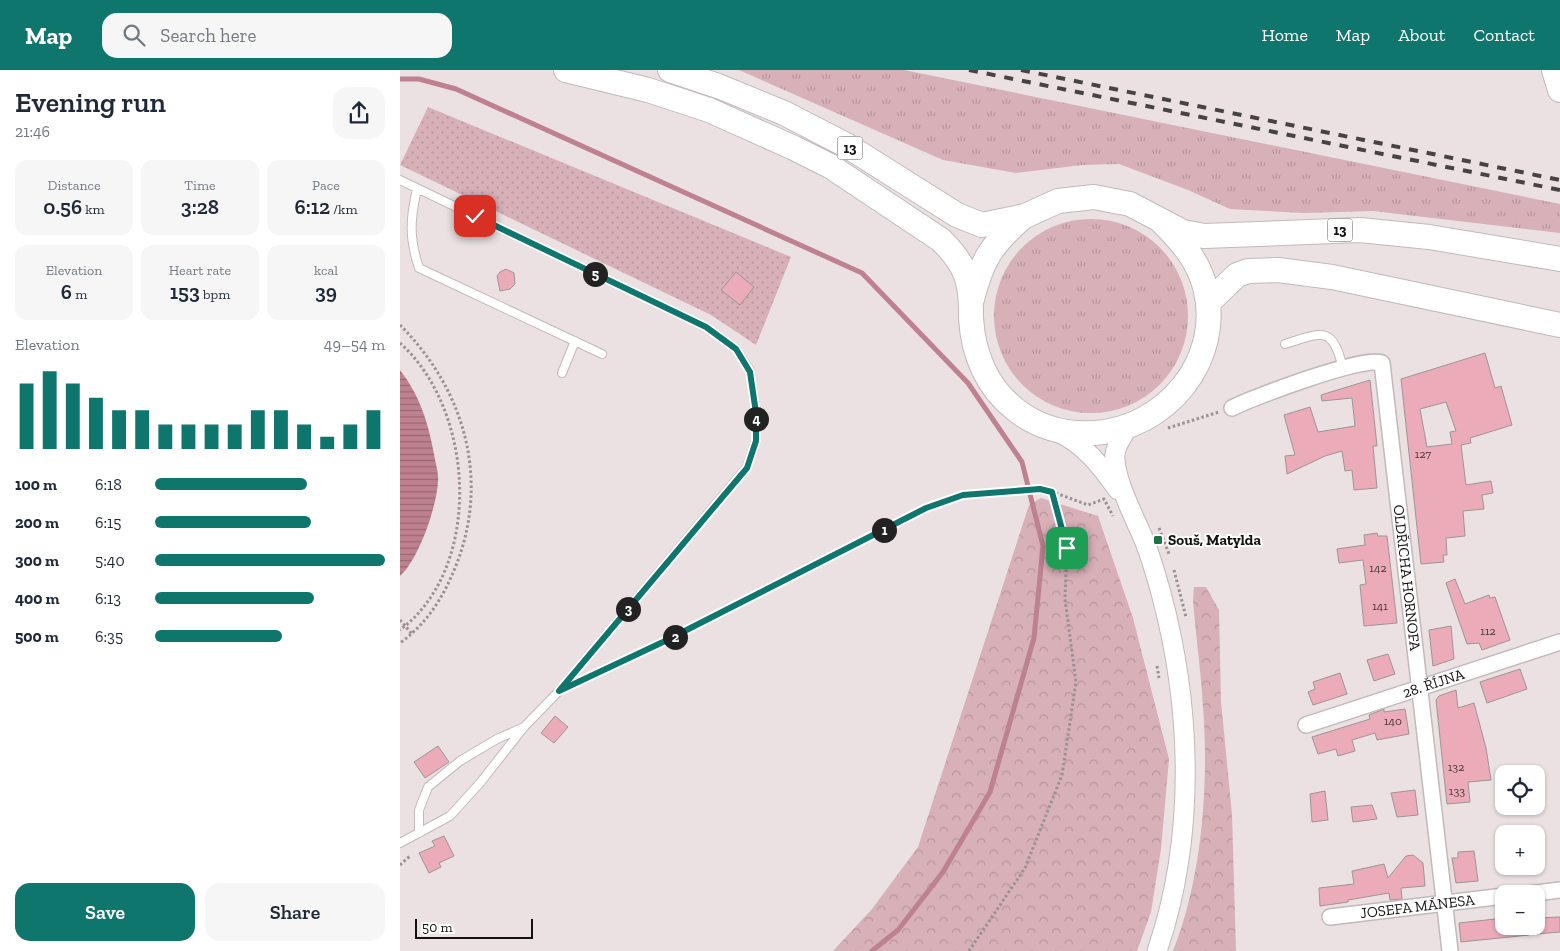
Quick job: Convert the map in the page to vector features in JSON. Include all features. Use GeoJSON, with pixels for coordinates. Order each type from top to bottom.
{"type":"FeatureCollection","features":[{"type":"Feature","properties":{"kind":"highway","name":"13"},"geometry":{"type":"LineString","coordinates":[[566,70],[648,90],[709,110],[794,148],[830,166],[941,240],[956,256],[966,275],[974,338],[984,371],[992,386],[1017,411],[1056,430],[1084,433],[1128,427],[1165,407],[1193,374],[1200,360],[1207,332],[1208,304]]}},
{"type":"Feature","properties":{"kind":"highway","name":"13"},"geometry":{"type":"LineString","coordinates":[[670,70],[718,86],[784,113],[846,145],[958,215],[982,225],[1024,216],[1058,201],[1094,197],[1130,204],[1183,232],[1204,236],[1360,230],[1429,237],[1560,259]]}},
{"type":"Feature","properties":{"kind":"highway"},"geometry":{"type":"LineString","coordinates":[[1554,70],[1560,90]]}},
{"type":"Feature","properties":{"kind":"highway"},"geometry":{"type":"LineString","coordinates":[[971,303],[980,269],[998,239],[1024,216]]}},
{"type":"Feature","properties":{"kind":"highway"},"geometry":{"type":"LineString","coordinates":[[1162,222],[1184,243],[1197,266],[1205,287],[1208,304]]}},
{"type":"Feature","properties":{"kind":"highway"},"geometry":{"type":"LineString","coordinates":[[1208,304],[1237,275],[1248,270],[1278,270],[1332,277],[1560,325]]}},
{"type":"Feature","properties":{"kind":"street","name":"OLDŘICHA HORNOFA"},"geometry":{"type":"LineString","coordinates":[[1232,408],[1257,396],[1375,360],[1382,363],[1384,367],[1450,951]]}},
{"type":"Feature","properties":{"kind":"street"},"geometry":{"type":"LineString","coordinates":[[1128,427],[1118,445],[1115,458],[1128,504],[1144,540],[1165,608],[1175,656],[1184,734],[1185,798],[1182,839],[1175,883],[1157,951]]}},
{"type":"Feature","properties":{"kind":"street"},"geometry":{"type":"LineString","coordinates":[[1056,430],[1094,457],[1128,504]]}},
{"type":"Feature","properties":{"kind":"street","name":"28. ŘÍJNA"},"geometry":{"type":"LineString","coordinates":[[1306,725],[1560,642]]}},
{"type":"Feature","properties":{"kind":"street"},"geometry":{"type":"LineString","coordinates":[[1545,892],[1560,890]]}},
{"type":"Feature","properties":{"kind":"street","name":"JOSEFA MÁNESA"},"geometry":{"type":"LineString","coordinates":[[1330,917],[1495,897]]}},
{"type":"Feature","properties":{"kind":"lane"},"geometry":{"type":"LineString","coordinates":[[400,180],[706,327],[736,349],[750,372],[756,413],[756,441],[747,468],[559,691],[524,727],[480,783],[450,816],[400,844]]}},
{"type":"Feature","properties":{"kind":"lane"},"geometry":{"type":"LineString","coordinates":[[418,189],[411,224],[412,247],[419,268],[602,354]]}},
{"type":"Feature","properties":{"kind":"lane"},"geometry":{"type":"LineString","coordinates":[[1284,344],[1315,335],[1328,336],[1337,344],[1343,369]]}},
{"type":"Feature","properties":{"kind":"lane"},"geometry":{"type":"LineString","coordinates":[[562,373],[574,341]]}},
{"type":"Feature","properties":{"kind":"lane"},"geometry":{"type":"LineString","coordinates":[[419,833],[418,810],[428,787],[460,761],[497,739],[524,727]]}},
{"type":"Feature","properties":{"kind":"path"},"geometry":{"type":"LineString","coordinates":[[400,325],[422,347],[437,369],[449,393],[463,426],[473,483],[464,550],[440,599],[412,634],[400,643]]}},
{"type":"Feature","properties":{"kind":"path"},"geometry":{"type":"LineString","coordinates":[[400,343],[407,350],[438,395],[457,457],[460,506],[450,555],[438,582],[425,604],[400,630]]}},
{"type":"Feature","properties":{"kind":"path"},"geometry":{"type":"LineString","coordinates":[[1167,428],[1232,408]]}},
{"type":"Feature","properties":{"kind":"path"},"geometry":{"type":"LineString","coordinates":[[559,691],[663,642],[940,502],[970,494],[1040,489],[1088,505],[1104,499]]}},
{"type":"Feature","properties":{"kind":"path"},"geometry":{"type":"LineString","coordinates":[[969,951],[1025,868],[1062,775],[1076,682],[1065,599],[1067,548],[1052,492]]}},
{"type":"Feature","properties":{"kind":"path"},"geometry":{"type":"LineString","coordinates":[[1157,525],[1170,558]]}},
{"type":"Feature","properties":{"kind":"path"},"geometry":{"type":"LineString","coordinates":[[1173,566],[1187,622]]}},
{"type":"Feature","properties":{"kind":"path"},"geometry":{"type":"LineString","coordinates":[[400,620],[412,634]]}},
{"type":"Feature","properties":{"kind":"path"},"geometry":{"type":"LineString","coordinates":[[400,865],[411,855]]}},
{"type":"Feature","properties":{"kind":"green space"},"geometry":{"type":"Polygon","coordinates":[[[739,70],[904,70],[1560,204],[1560,233],[1373,211],[1304,213],[1230,209],[1188,190],[1119,164],[1082,165],[1016,173],[943,160],[739,70]]]}},
{"type":"Feature","properties":{"kind":"green space"},"geometry":{"type":"Polygon","coordinates":[[[428,107],[791,257],[756,345],[711,315],[400,165],[428,107]]]}},
{"type":"Feature","properties":{"kind":"green space"},"geometry":{"type":"Polygon","coordinates":[[[1101,219],[1110,220],[1137,230],[1160,247],[1172,262],[1181,279],[1187,297],[1187,335],[1181,353],[1172,370],[1160,385],[1145,397],[1128,406],[1110,412],[1081,413],[1072,412],[1045,402],[1029,391],[1016,378],[1005,362],[995,335],[994,306],[995,297],[1005,270],[1016,254],[1029,241],[1045,230],[1072,220],[1101,219]]]}},
{"type":"Feature","properties":{"kind":"green space"},"geometry":{"type":"Polygon","coordinates":[[[1041,498],[1098,516],[1133,618],[1169,759],[1161,849],[1151,912],[1137,951],[833,951],[872,909],[918,847],[1029,505],[1041,498]]]}},
{"type":"Feature","properties":{"kind":"green space"},"geometry":{"type":"Polygon","coordinates":[[[1194,587],[1206,587],[1219,610],[1221,702],[1232,814],[1236,951],[1173,951],[1191,893],[1197,862],[1204,799],[1205,737],[1193,601],[1194,587]]]}},
{"type":"Feature","properties":{"kind":"shaded area"},"geometry":{"type":"Polygon","coordinates":[[[400,370],[413,390],[426,420],[438,478],[437,492],[426,532],[414,558],[400,576],[400,370]]]}},
{"type":"Feature","properties":{"kind":"building"},"geometry":{"type":"Polygon","coordinates":[[[506,269],[514,273],[515,284],[510,289],[500,291],[497,276],[506,269]]]}},
{"type":"Feature","properties":{"kind":"building"},"geometry":{"type":"Polygon","coordinates":[[[736,272],[754,287],[740,305],[721,290],[736,272]]]}},
{"type":"Feature","properties":{"kind":"building"},"geometry":{"type":"Polygon","coordinates":[[[1485,353],[1495,388],[1501,386],[1512,425],[1470,438],[1471,443],[1461,445],[1466,485],[1491,481],[1493,493],[1482,495],[1484,509],[1463,511],[1465,536],[1446,538],[1447,555],[1443,555],[1444,562],[1421,564],[1401,379],[1485,353]],[[1446,402],[1420,409],[1427,447],[1452,444],[1450,432],[1456,431],[1446,402]]]}},
{"type":"Feature","properties":{"kind":"building"},"geometry":{"type":"Polygon","coordinates":[[[1370,380],[1377,446],[1373,446],[1377,488],[1354,490],[1352,470],[1345,471],[1342,451],[1325,456],[1287,474],[1285,456],[1295,455],[1284,415],[1310,407],[1318,432],[1355,426],[1352,398],[1322,401],[1321,395],[1370,380]]]}},
{"type":"Feature","properties":{"kind":"building"},"geometry":{"type":"Polygon","coordinates":[[[1377,533],[1378,536],[1387,536],[1397,623],[1364,626],[1360,585],[1366,584],[1363,560],[1339,563],[1337,549],[1365,545],[1364,535],[1377,533]]]}},
{"type":"Feature","properties":{"kind":"building"},"geometry":{"type":"Polygon","coordinates":[[[1455,579],[1465,604],[1489,595],[1490,598],[1495,597],[1510,640],[1482,650],[1479,643],[1467,644],[1446,583],[1455,579]]]}},
{"type":"Feature","properties":{"kind":"building"},"geometry":{"type":"Polygon","coordinates":[[[1451,626],[1454,659],[1433,666],[1429,630],[1451,626]]]}},
{"type":"Feature","properties":{"kind":"building"},"geometry":{"type":"Polygon","coordinates":[[[1388,654],[1395,674],[1374,681],[1367,660],[1388,654]]]}},
{"type":"Feature","properties":{"kind":"building"},"geometry":{"type":"Polygon","coordinates":[[[1520,669],[1527,689],[1487,703],[1480,682],[1520,669]]]}},
{"type":"Feature","properties":{"kind":"building"},"geometry":{"type":"Polygon","coordinates":[[[1340,673],[1347,694],[1313,705],[1308,692],[1315,689],[1313,682],[1340,673]]]}},
{"type":"Feature","properties":{"kind":"building"},"geometry":{"type":"Polygon","coordinates":[[[1456,690],[1458,708],[1474,703],[1486,748],[1491,780],[1468,782],[1470,802],[1447,804],[1436,700],[1439,696],[1456,690]]]}},
{"type":"Feature","properties":{"kind":"building"},"geometry":{"type":"Polygon","coordinates":[[[1384,709],[1384,712],[1405,709],[1409,734],[1377,740],[1375,733],[1352,740],[1355,751],[1338,756],[1336,749],[1318,754],[1312,737],[1370,719],[1369,715],[1384,709]]]}},
{"type":"Feature","properties":{"kind":"building"},"geometry":{"type":"Polygon","coordinates":[[[555,716],[568,727],[554,743],[541,733],[555,716]]]}},
{"type":"Feature","properties":{"kind":"building"},"geometry":{"type":"Polygon","coordinates":[[[438,746],[449,762],[425,778],[414,762],[438,746]]]}},
{"type":"Feature","properties":{"kind":"building"},"geometry":{"type":"Polygon","coordinates":[[[1415,790],[1418,815],[1397,817],[1391,793],[1415,790]]]}},
{"type":"Feature","properties":{"kind":"building"},"geometry":{"type":"Polygon","coordinates":[[[1325,791],[1328,820],[1312,822],[1310,794],[1325,791]]]}},
{"type":"Feature","properties":{"kind":"building"},"geometry":{"type":"Polygon","coordinates":[[[1372,805],[1377,819],[1353,822],[1351,807],[1372,805]]]}},
{"type":"Feature","properties":{"kind":"building"},"geometry":{"type":"Polygon","coordinates":[[[444,836],[454,856],[439,863],[441,867],[429,873],[419,853],[435,846],[432,841],[444,836]]]}},
{"type":"Feature","properties":{"kind":"building"},"geometry":{"type":"Polygon","coordinates":[[[1474,851],[1478,881],[1456,883],[1452,858],[1458,858],[1458,852],[1474,851]]]}},
{"type":"Feature","properties":{"kind":"building"},"geometry":{"type":"Polygon","coordinates":[[[1413,855],[1423,863],[1425,886],[1401,888],[1402,899],[1390,900],[1389,893],[1320,906],[1319,888],[1354,884],[1352,871],[1384,864],[1388,878],[1406,856],[1413,855]]]}},
{"type":"Feature","properties":{"kind":"building"},"geometry":{"type":"Polygon","coordinates":[[[1560,917],[1560,932],[1545,933],[1545,918],[1560,917]]]}},
{"type":"Feature","properties":{"kind":"building"},"geometry":{"type":"Polygon","coordinates":[[[1495,919],[1495,935],[1529,935],[1461,942],[1459,923],[1495,919]]]}},
{"type":"Feature","properties":{"kind":"waterway"},"geometry":{"type":"LineString","coordinates":[[400,79],[419,79],[456,89],[862,273],[968,383],[1022,462],[1043,546],[1034,638],[990,792],[943,872],[898,930],[872,951]]}},
{"type":"Feature","properties":{"kind":"railway"},"geometry":{"type":"LineString","coordinates":[[969,70],[1560,190]]}},
{"type":"Feature","properties":{"kind":"railway"},"geometry":{"type":"LineString","coordinates":[[1021,70],[1560,180]]}},
{"type":"Feature","properties":{"kind":"place","name":"Souš, Matylda"},"geometry":{"type":"Point","coordinates":[1158,540]}},
{"type":"Feature","properties":{"kind":"route"},"geometry":{"type":"LineString","coordinates":[[475,216],[706,327],[736,349],[750,372],[756,413],[756,441],[747,468],[559,691],[663,642],[926,508],[957,496],[1040,489],[1052,492],[1067,548]]}}]}
